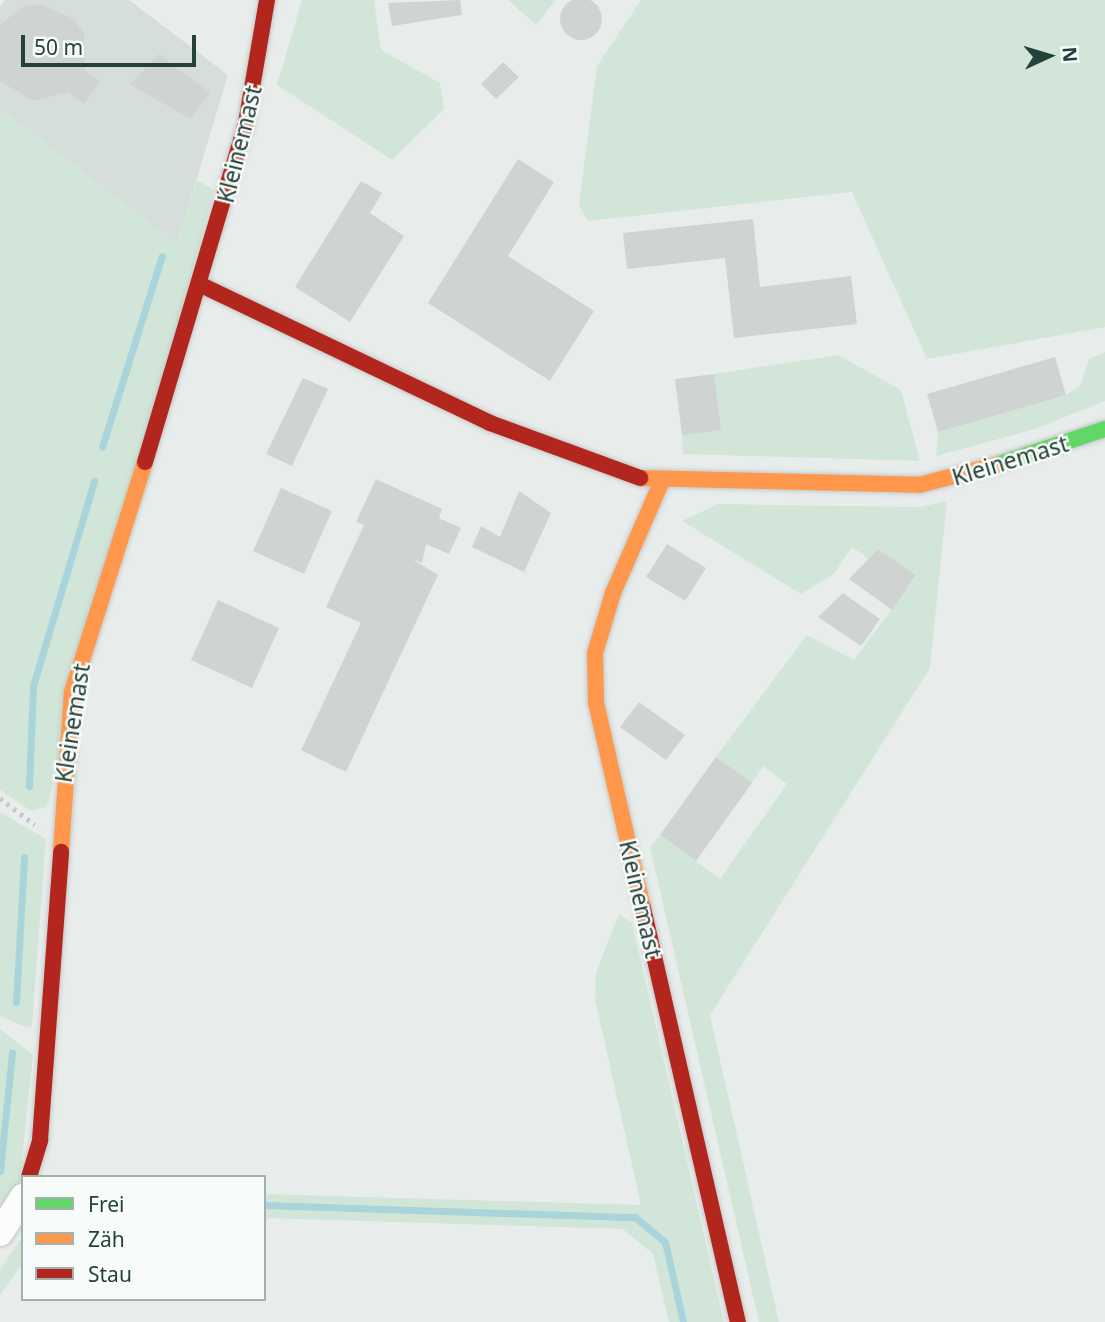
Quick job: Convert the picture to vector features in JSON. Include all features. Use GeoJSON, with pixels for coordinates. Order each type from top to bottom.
{"type":"FeatureCollection","features":[{"type":"Feature","properties":{"kind":"street","name":"Kleinemast"},"geometry":{"type":"LineString","coordinates":[[30,1175],[40,1140],[58,842],[72,692],[201,285],[246,123],[267,0]]}},
{"type":"Feature","properties":{"kind":"street","name":"Kleinemast"},"geometry":{"type":"LineString","coordinates":[[201,285],[583,465],[661,483],[919,485],[1053,450],[1105,429]]}},
{"type":"Feature","properties":{"kind":"street","name":"Kleinemast"},"geometry":{"type":"LineString","coordinates":[[661,483],[606,617],[595,653],[596,703],[738,1322]]}},
{"type":"Feature","properties":{"kind":"street"},"geometry":{"type":"LineString","coordinates":[[0,1233],[21,1200]]}},
{"type":"Feature","properties":{"kind":"path"},"geometry":{"type":"LineString","coordinates":[[0,798],[58,842]]}},
{"type":"Feature","properties":{"kind":"shaded area"},"geometry":{"type":"Polygon","coordinates":[[[5,0],[129,0],[228,75],[177,244],[0,109],[0,7],[5,0]]]}},
{"type":"Feature","properties":{"kind":"green space"},"geometry":{"type":"Polygon","coordinates":[[[302,0],[374,0],[381,50],[440,83],[444,109],[392,160],[277,85],[302,0]]]}},
{"type":"Feature","properties":{"kind":"green space"},"geometry":{"type":"Polygon","coordinates":[[[508,0],[556,0],[536,25],[508,0]]]}},
{"type":"Feature","properties":{"kind":"green space"},"geometry":{"type":"Polygon","coordinates":[[[641,0],[1105,0],[1105,327],[927,359],[852,192],[587,221],[579,204],[597,66],[641,0]]]}},
{"type":"Feature","properties":{"kind":"green space"},"geometry":{"type":"Polygon","coordinates":[[[0,109],[177,244],[197,180],[214,190],[47,807],[31,811],[0,790],[0,109]]]}},
{"type":"Feature","properties":{"kind":"green space"},"geometry":{"type":"Polygon","coordinates":[[[1105,352],[1105,401],[1035,429],[936,456],[938,432],[1066,395],[1080,386],[1089,359],[1105,352]]]}},
{"type":"Feature","properties":{"kind":"green space"},"geometry":{"type":"Polygon","coordinates":[[[838,355],[901,390],[920,461],[683,454],[682,435],[714,374],[838,355]]]}},
{"type":"Feature","properties":{"kind":"green space"},"geometry":{"type":"Polygon","coordinates":[[[947,501],[930,668],[710,1015],[779,1322],[759,1322],[650,847],[660,835],[720,879],[787,784],[763,766],[752,783],[716,757],[807,635],[854,660],[916,576],[878,549],[870,560],[852,547],[834,574],[801,594],[682,521],[718,504],[920,507],[947,501]]]}},
{"type":"Feature","properties":{"kind":"green space"},"geometry":{"type":"Polygon","coordinates":[[[0,812],[46,839],[32,1026],[25,1027],[0,1016],[0,812]]]}},
{"type":"Feature","properties":{"kind":"green space"},"geometry":{"type":"Polygon","coordinates":[[[619,914],[632,923],[724,1322],[669,1322],[653,1254],[623,1229],[266,1218],[266,1194],[641,1205],[595,999],[596,972],[619,914]]]}},
{"type":"Feature","properties":{"kind":"green space"},"geometry":{"type":"Polygon","coordinates":[[[0,1029],[33,1055],[19,1186],[0,1220],[0,1029]]]}},
{"type":"Feature","properties":{"kind":"green space"},"geometry":{"type":"Polygon","coordinates":[[[21,1239],[21,1266],[0,1295],[0,1270],[21,1239]]]}},
{"type":"Feature","properties":{"kind":"building"},"geometry":{"type":"Polygon","coordinates":[[[460,0],[462,15],[392,26],[388,3],[460,0]]]}},
{"type":"Feature","properties":{"kind":"building"},"geometry":{"type":"Polygon","coordinates":[[[573,0],[589,0],[596,4],[600,11],[600,27],[596,34],[589,38],[573,38],[566,34],[562,27],[562,11],[566,4],[573,0]]]}},
{"type":"Feature","properties":{"kind":"building"},"geometry":{"type":"Polygon","coordinates":[[[40,4],[74,19],[84,34],[85,70],[100,82],[84,104],[68,92],[33,101],[0,81],[0,25],[22,7],[40,4]]]}},
{"type":"Feature","properties":{"kind":"building"},"geometry":{"type":"Polygon","coordinates":[[[159,54],[210,93],[190,119],[130,84],[159,54]]]}},
{"type":"Feature","properties":{"kind":"building"},"geometry":{"type":"Polygon","coordinates":[[[503,62],[519,77],[496,99],[481,84],[503,62]]]}},
{"type":"Feature","properties":{"kind":"building"},"geometry":{"type":"Polygon","coordinates":[[[518,159],[554,182],[508,256],[594,311],[550,381],[428,303],[518,159]]]}},
{"type":"Feature","properties":{"kind":"building"},"geometry":{"type":"Polygon","coordinates":[[[361,181],[382,193],[370,213],[404,236],[350,322],[295,287],[361,181]]]}},
{"type":"Feature","properties":{"kind":"building"},"geometry":{"type":"Polygon","coordinates":[[[753,219],[760,287],[851,276],[857,324],[734,338],[725,258],[627,269],[623,233],[753,219]]]}},
{"type":"Feature","properties":{"kind":"building"},"geometry":{"type":"Polygon","coordinates":[[[1055,357],[1066,395],[938,432],[927,394],[1055,357]]]}},
{"type":"Feature","properties":{"kind":"building"},"geometry":{"type":"Polygon","coordinates":[[[714,374],[721,430],[682,435],[675,379],[714,374]]]}},
{"type":"Feature","properties":{"kind":"building"},"geometry":{"type":"Polygon","coordinates":[[[303,378],[328,389],[292,466],[266,454],[303,378]]]}},
{"type":"Feature","properties":{"kind":"building"},"geometry":{"type":"Polygon","coordinates":[[[376,479],[442,509],[439,518],[461,528],[449,554],[426,544],[422,563],[412,559],[438,575],[346,772],[301,750],[361,623],[326,607],[364,525],[356,522],[376,479]]]}},
{"type":"Feature","properties":{"kind":"building"},"geometry":{"type":"Polygon","coordinates":[[[281,488],[332,511],[304,574],[253,551],[281,488]]]}},
{"type":"Feature","properties":{"kind":"building"},"geometry":{"type":"Polygon","coordinates":[[[519,491],[551,513],[524,572],[472,547],[481,526],[500,537],[519,491]]]}},
{"type":"Feature","properties":{"kind":"building"},"geometry":{"type":"Polygon","coordinates":[[[667,544],[706,568],[685,601],[646,577],[667,544]]]}},
{"type":"Feature","properties":{"kind":"building"},"geometry":{"type":"Polygon","coordinates":[[[878,549],[916,575],[892,610],[849,579],[878,549]]]}},
{"type":"Feature","properties":{"kind":"building"},"geometry":{"type":"Polygon","coordinates":[[[843,593],[880,619],[861,646],[818,617],[843,593]]]}},
{"type":"Feature","properties":{"kind":"building"},"geometry":{"type":"Polygon","coordinates":[[[218,600],[279,628],[252,688],[191,660],[218,600]]]}},
{"type":"Feature","properties":{"kind":"building"},"geometry":{"type":"Polygon","coordinates":[[[639,702],[685,735],[666,760],[620,727],[639,702]]]}},
{"type":"Feature","properties":{"kind":"building"},"geometry":{"type":"Polygon","coordinates":[[[716,757],[752,783],[696,861],[660,835],[716,757]]]}},
{"type":"Feature","properties":{"kind":"waterway"},"geometry":{"type":"LineString","coordinates":[[102,447],[162,256]]}},
{"type":"Feature","properties":{"kind":"waterway"},"geometry":{"type":"LineString","coordinates":[[29,786],[33,686],[94,481]]}},
{"type":"Feature","properties":{"kind":"waterway"},"geometry":{"type":"LineString","coordinates":[[16,1002],[24,857]]}},
{"type":"Feature","properties":{"kind":"waterway"},"geometry":{"type":"LineString","coordinates":[[0,1171],[12,1053]]}},
{"type":"Feature","properties":{"kind":"waterway"},"geometry":{"type":"LineString","coordinates":[[266,1205],[635,1217],[665,1242],[683,1322]]}},
{"type":"Feature","properties":{"kind":"traffic: fast"},"geometry":{"type":"LineString","coordinates":[[996,465],[1105,429]]}},
{"type":"Feature","properties":{"kind":"traffic: slow"},"geometry":{"type":"LineString","coordinates":[[61,852],[72,692],[145,462]]}},
{"type":"Feature","properties":{"kind":"traffic: slow"},"geometry":{"type":"LineString","coordinates":[[640,478],[919,485],[996,465]]}},
{"type":"Feature","properties":{"kind":"traffic: slow"},"geometry":{"type":"LineString","coordinates":[[643,908],[596,703],[595,653],[613,593],[661,483]]}},
{"type":"Feature","properties":{"kind":"traffic: jam"},"geometry":{"type":"LineString","coordinates":[[145,462],[246,123],[267,0]]}},
{"type":"Feature","properties":{"kind":"traffic: jam"},"geometry":{"type":"LineString","coordinates":[[201,285],[490,423],[640,478]]}},
{"type":"Feature","properties":{"kind":"traffic: jam"},"geometry":{"type":"LineString","coordinates":[[30,1175],[40,1140],[61,852]]}},
{"type":"Feature","properties":{"kind":"traffic: jam"},"geometry":{"type":"LineString","coordinates":[[643,908],[738,1322]]}}]}
